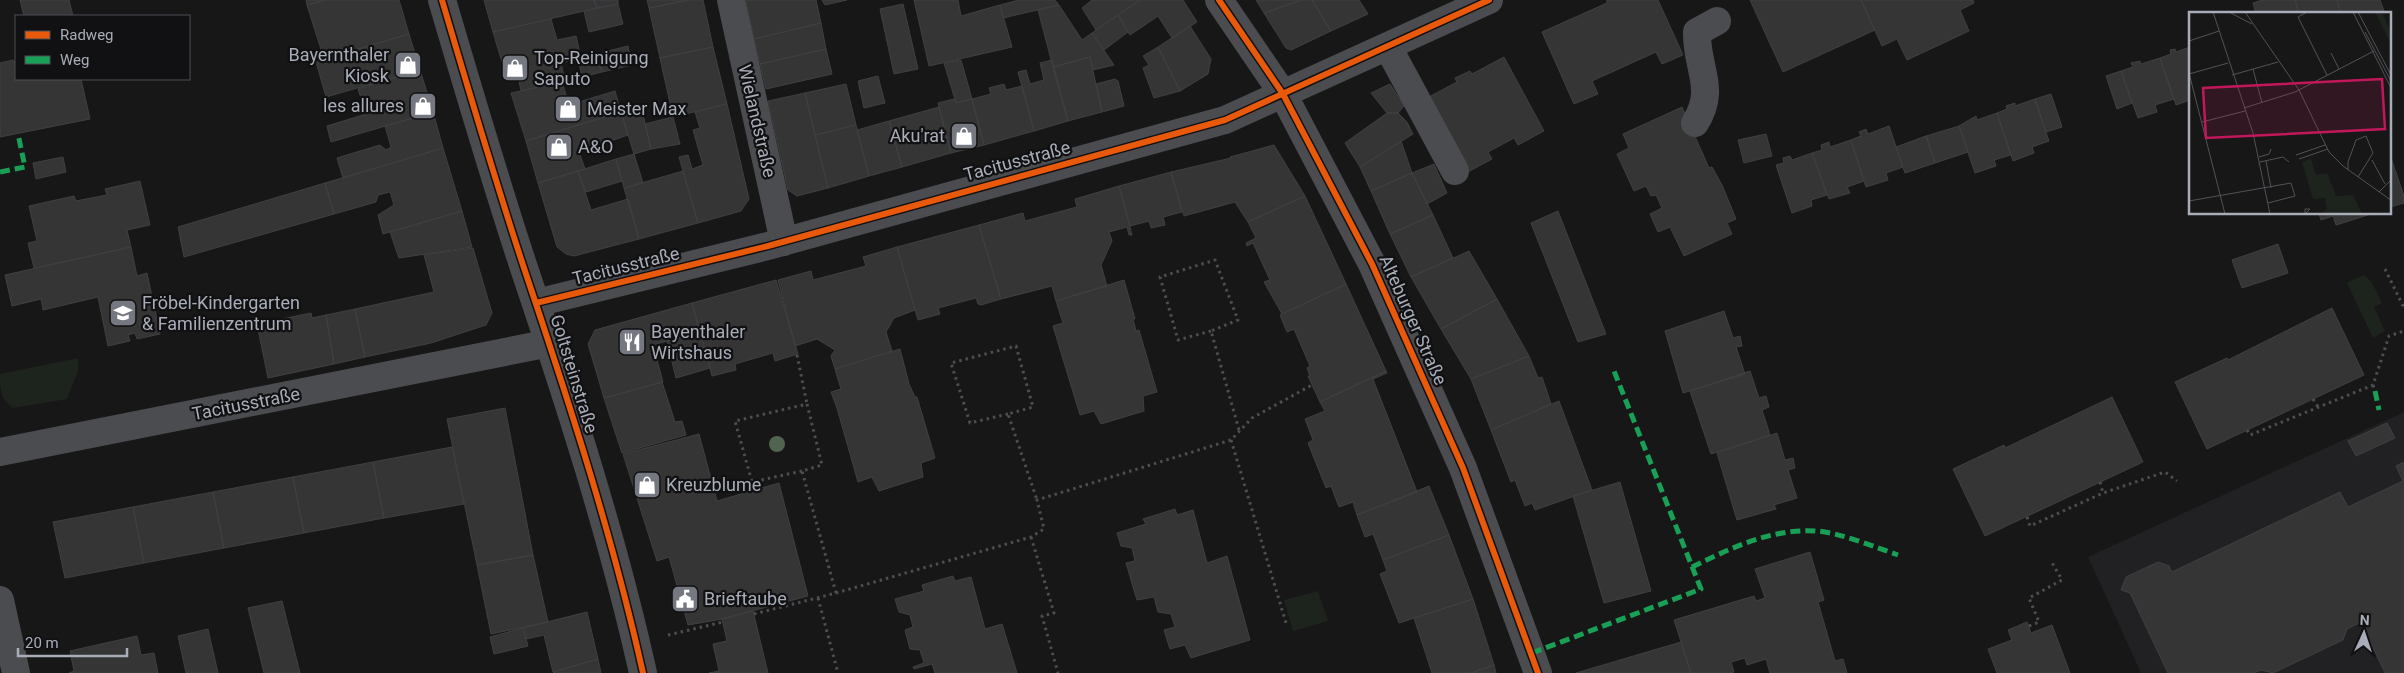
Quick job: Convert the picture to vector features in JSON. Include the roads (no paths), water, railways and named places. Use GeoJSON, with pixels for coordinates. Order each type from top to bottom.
{"type":"FeatureCollection","features":[{"type":"Feature","properties":{"kind":"street","name":"Goltsteinstraße"},"geometry":{"type":"LineString","coordinates":[[442,0],[604,522],[643,673]]}},
{"type":"Feature","properties":{"kind":"street","name":"Wielandstraße"},"geometry":{"type":"LineString","coordinates":[[731,0],[784,242]]}},
{"type":"Feature","properties":{"kind":"street","name":"Alteburger Straße"},"geometry":{"type":"LineString","coordinates":[[1219,0],[1283,94],[1372,264],[1463,468],[1538,673]]}},
{"type":"Feature","properties":{"kind":"street","name":"Tacitusstraße"},"geometry":{"type":"LineString","coordinates":[[536,303],[784,242],[1225,120],[1489,0]]}},
{"type":"Feature","properties":{"kind":"street"},"geometry":{"type":"LineString","coordinates":[[1695,123],[1703,110],[1706,93],[1697,45],[1698,32],[1717,21]]}},
{"type":"Feature","properties":{"kind":"street"},"geometry":{"type":"LineString","coordinates":[[1388,47],[1455,171]]}},
{"type":"Feature","properties":{"kind":"street","name":"Tacitusstraße"},"geometry":{"type":"LineString","coordinates":[[0,452],[550,343]]}},
{"type":"Feature","properties":{"kind":"street"},"geometry":{"type":"LineString","coordinates":[[0,600],[16,673]]}},
{"type":"Feature","properties":{"kind":"place","name":"Bayernthaler Kiosk"},"geometry":{"type":"Point","coordinates":[408,65]}},
{"type":"Feature","properties":{"kind":"place","name":"Top-Reinigung Saputo"},"geometry":{"type":"Point","coordinates":[515,68]}},
{"type":"Feature","properties":{"kind":"place","name":"les allures"},"geometry":{"type":"Point","coordinates":[423,106]}},
{"type":"Feature","properties":{"kind":"place","name":"Meister Max"},"geometry":{"type":"Point","coordinates":[568,109]}},
{"type":"Feature","properties":{"kind":"place","name":"Aku'rat"},"geometry":{"type":"Point","coordinates":[964,136]}},
{"type":"Feature","properties":{"kind":"place","name":"A&O"},"geometry":{"type":"Point","coordinates":[559,147]}},
{"type":"Feature","properties":{"kind":"place","name":"Fröbel-Kindergarten & Familienzentrum"},"geometry":{"type":"Point","coordinates":[123,313]}},
{"type":"Feature","properties":{"kind":"place","name":"Bayenthaler Wirtshaus"},"geometry":{"type":"Point","coordinates":[632,342]}},
{"type":"Feature","properties":{"kind":"place","name":"Kreuzblume"},"geometry":{"type":"Point","coordinates":[647,485]}},
{"type":"Feature","properties":{"kind":"place","name":"Brieftaube"},"geometry":{"type":"Point","coordinates":[685,599]}}]}
